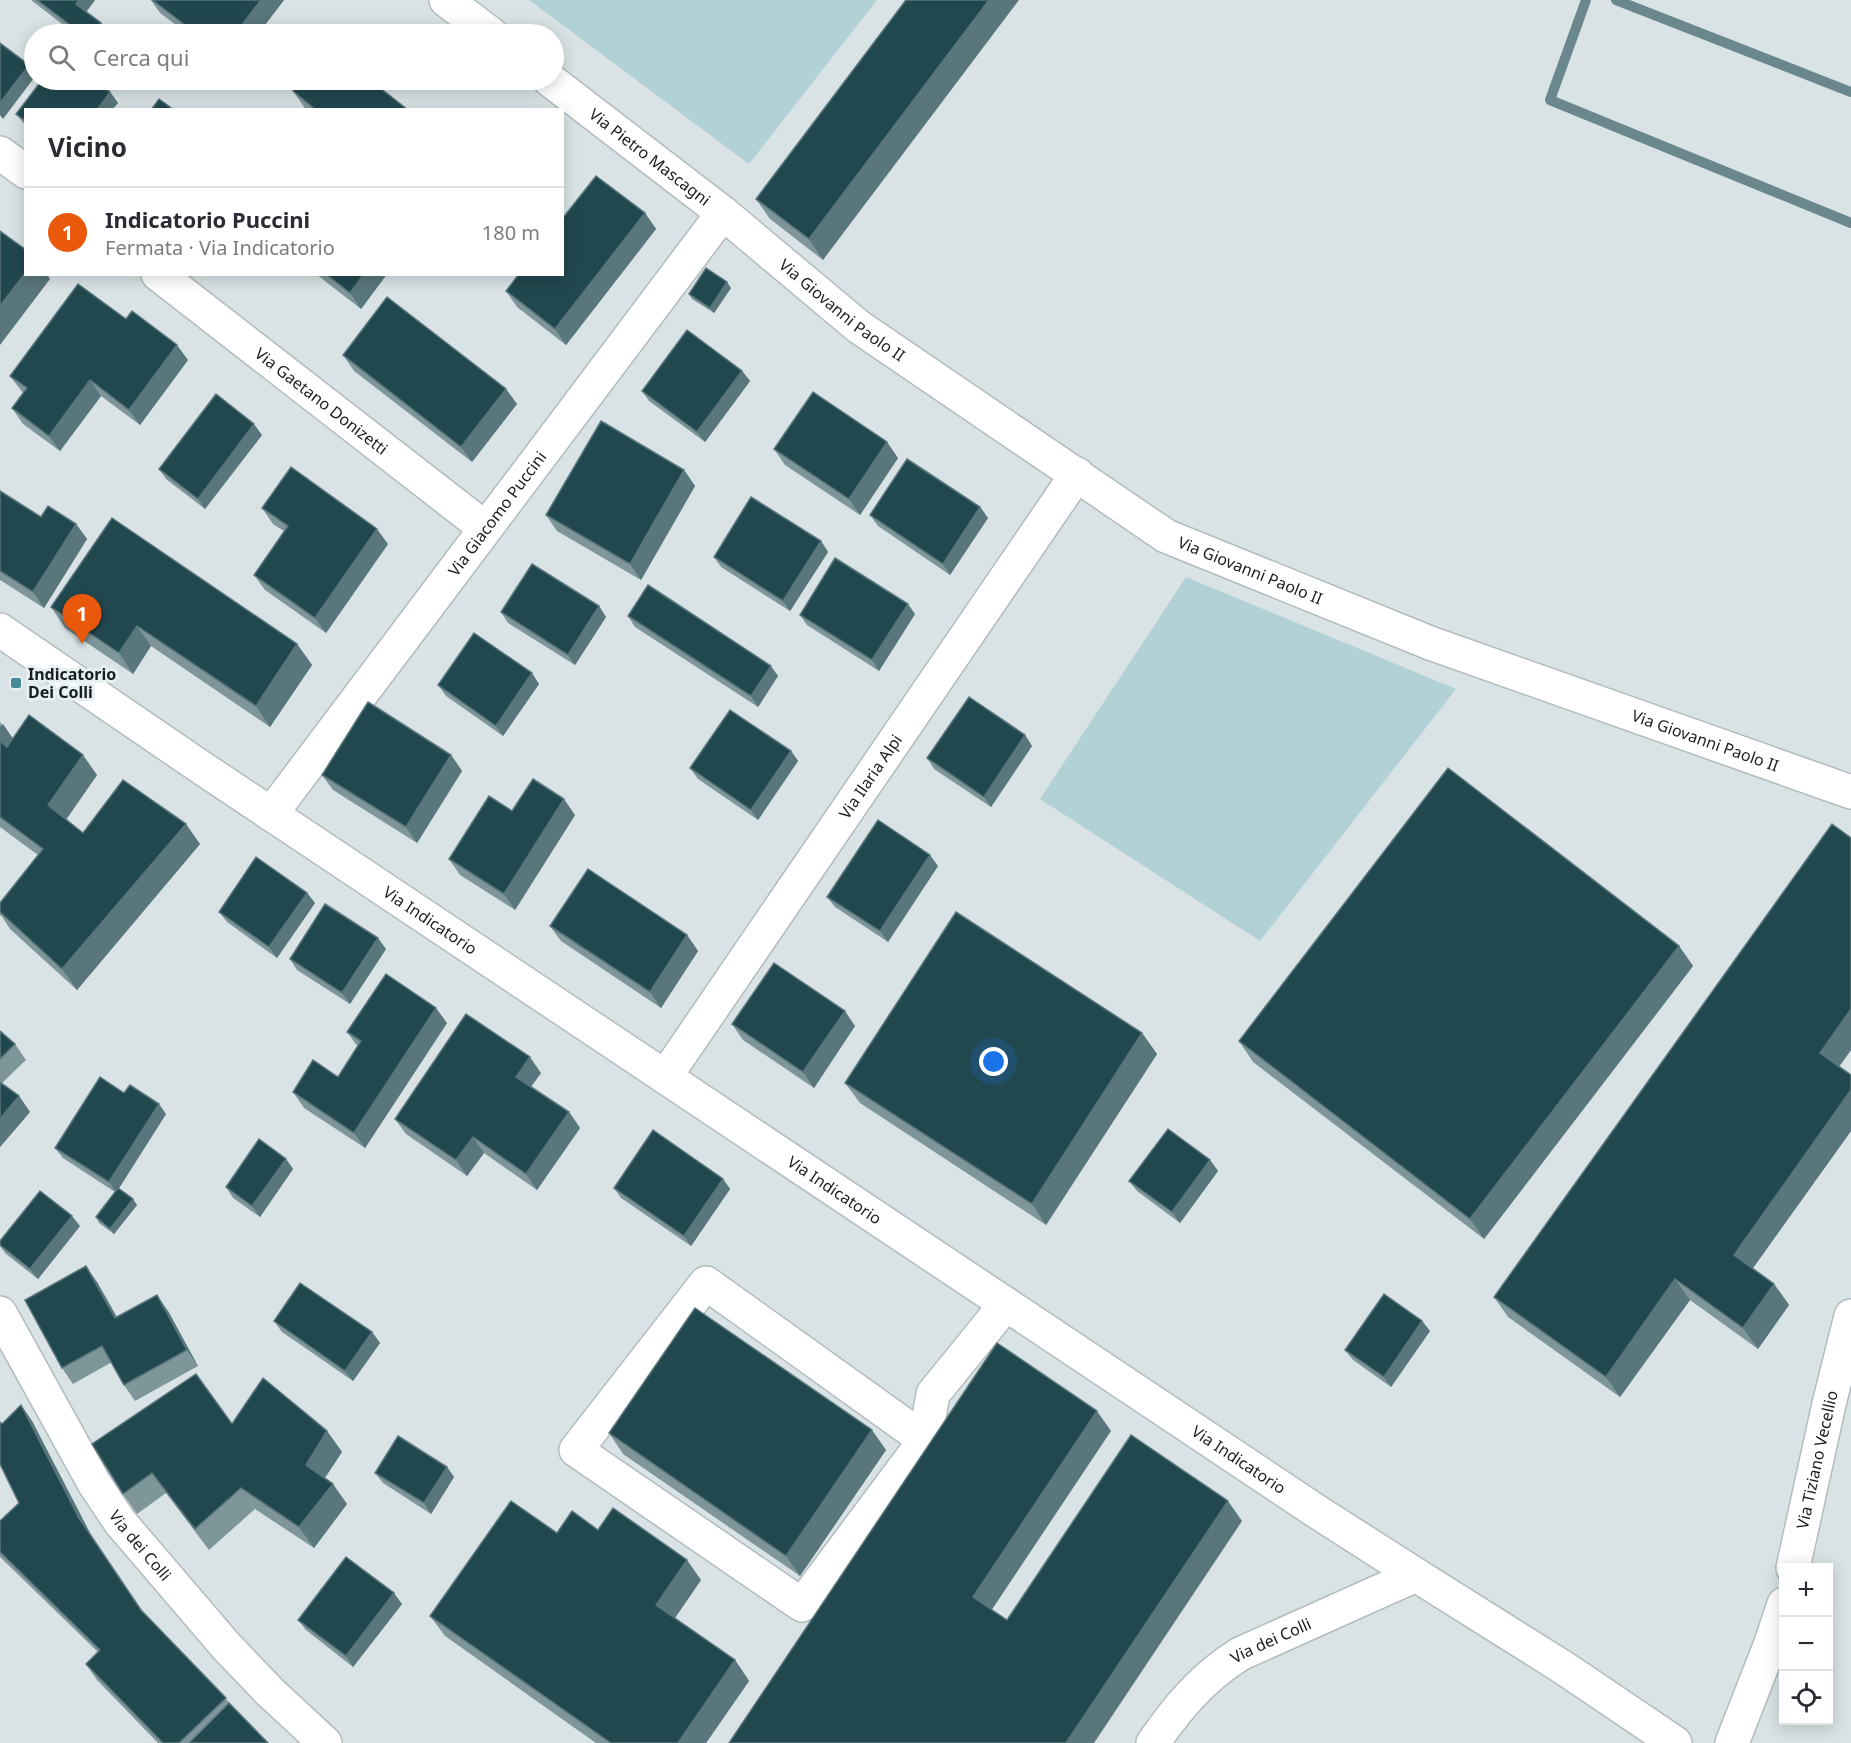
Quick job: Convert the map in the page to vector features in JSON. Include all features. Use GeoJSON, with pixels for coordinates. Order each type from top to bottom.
{"type":"FeatureCollection","features":[{"type":"Feature","properties":{"kind":"street"},"geometry":{"type":"LineString","coordinates":[[446,0],[478,24]]}},
{"type":"Feature","properties":{"kind":"street","name":"Via Pietro Mascagni"},"geometry":{"type":"LineString","coordinates":[[563,90],[723,213]]}},
{"type":"Feature","properties":{"kind":"street"},"geometry":{"type":"LineString","coordinates":[[0,153],[24,171]]}},
{"type":"Feature","properties":{"kind":"street","name":"Via Giovanni Paolo II"},"geometry":{"type":"LineString","coordinates":[[723,213],[859,327],[1166,536],[1430,643],[1851,792]]}},
{"type":"Feature","properties":{"kind":"street","name":"Via Giacomo Puccini"},"geometry":{"type":"LineString","coordinates":[[271,814],[723,213]]}},
{"type":"Feature","properties":{"kind":"street","name":"Via Gaetano Donizetti"},"geometry":{"type":"LineString","coordinates":[[161,276],[485,528]]}},
{"type":"Feature","properties":{"kind":"street","name":"Via Ilaria Alpi"},"geometry":{"type":"LineString","coordinates":[[665,1077],[1077,474]]}},
{"type":"Feature","properties":{"kind":"street","name":"Via Indicatorio"},"geometry":{"type":"LineString","coordinates":[[0,630],[271,814],[1316,1511],[1564,1668],[1675,1743]]}},
{"type":"Feature","properties":{"kind":"street"},"geometry":{"type":"LineString","coordinates":[[925,1440],[706,1283],[576,1450],[802,1605],[925,1440],[933,1394],[1006,1304]]}},
{"type":"Feature","properties":{"kind":"street","name":"Via dei Colli"},"geometry":{"type":"LineString","coordinates":[[0,1313],[94,1483],[120,1522],[226,1646],[270,1692],[325,1743]]}},
{"type":"Feature","properties":{"kind":"street","name":"Via Tiziano Vecellio"},"geometry":{"type":"LineString","coordinates":[[1794,1563],[1851,1316]]}},
{"type":"Feature","properties":{"kind":"street","name":"Via dei Colli"},"geometry":{"type":"LineString","coordinates":[[1153,1743],[1192,1692],[1229,1661],[1416,1575]]}},
{"type":"Feature","properties":{"kind":"street"},"geometry":{"type":"LineString","coordinates":[[1732,1743],[1780,1617]]}},
{"type":"Feature","properties":{"kind":"shaded area"},"geometry":{"type":"Polygon","coordinates":[[[529,0],[877,0],[749,164],[529,0]]]}},
{"type":"Feature","properties":{"kind":"shaded area"},"geometry":{"type":"Polygon","coordinates":[[[1186,577],[1456,689],[1260,941],[1040,799],[1186,577]]]}},
{"type":"Feature","properties":{"kind":"building"},"geometry":{"type":"Polygon","coordinates":[[[37,0],[79,0],[76,4],[101,23],[69,24],[37,0]]]}},
{"type":"Feature","properties":{"kind":"building"},"geometry":{"type":"Polygon","coordinates":[[[152,0],[261,0],[243,24],[184,24],[152,0]]]}},
{"type":"Feature","properties":{"kind":"building"},"geometry":{"type":"Polygon","coordinates":[[[906,0],[989,0],[809,239],[756,199],[906,0]]]}},
{"type":"Feature","properties":{"kind":"building"},"geometry":{"type":"Polygon","coordinates":[[[0,43],[24,61],[24,72],[0,103],[0,43]]]}},
{"type":"Feature","properties":{"kind":"building"},"geometry":{"type":"Polygon","coordinates":[[[34,90],[107,90],[110,92],[98,108],[24,108],[24,120],[16,114],[34,90]]]}},
{"type":"Feature","properties":{"kind":"building"},"geometry":{"type":"Polygon","coordinates":[[[383,90],[405,108],[314,108],[293,91],[383,90]]]}},
{"type":"Feature","properties":{"kind":"building"},"geometry":{"type":"Polygon","coordinates":[[[159,99],[171,108],[152,108],[159,99]]]}},
{"type":"Feature","properties":{"kind":"building"},"geometry":{"type":"Polygon","coordinates":[[[596,176],[645,213],[555,329],[506,291],[517,276],[564,276],[564,216],[596,176]]]}},
{"type":"Feature","properties":{"kind":"building"},"geometry":{"type":"Polygon","coordinates":[[[0,231],[24,249],[24,275],[0,306],[0,231]]]}},
{"type":"Feature","properties":{"kind":"building"},"geometry":{"type":"Polygon","coordinates":[[[706,268],[727,282],[710,308],[689,294],[706,268]]]}},
{"type":"Feature","properties":{"kind":"building"},"geometry":{"type":"Polygon","coordinates":[[[329,276],[363,276],[350,293],[329,276]]]}},
{"type":"Feature","properties":{"kind":"building"},"geometry":{"type":"Polygon","coordinates":[[[78,284],[126,319],[132,311],[177,345],[129,410],[90,380],[49,436],[12,408],[27,388],[10,376],[78,284]]]}},
{"type":"Feature","properties":{"kind":"building"},"geometry":{"type":"Polygon","coordinates":[[[387,297],[506,389],[461,447],[343,355],[387,297]]]}},
{"type":"Feature","properties":{"kind":"building"},"geometry":{"type":"Polygon","coordinates":[[[687,330],[742,371],[697,432],[642,391],[687,330]]]}},
{"type":"Feature","properties":{"kind":"building"},"geometry":{"type":"Polygon","coordinates":[[[813,392],[887,442],[849,499],[774,449],[813,392]]]}},
{"type":"Feature","properties":{"kind":"building"},"geometry":{"type":"Polygon","coordinates":[[[216,394],[254,424],[198,499],[159,469],[216,394]]]}},
{"type":"Feature","properties":{"kind":"building"},"geometry":{"type":"Polygon","coordinates":[[[601,421],[684,470],[630,564],[546,515],[601,421]]]}},
{"type":"Feature","properties":{"kind":"building"},"geometry":{"type":"Polygon","coordinates":[[[907,459],[980,507],[943,564],[870,515],[907,459]]]}},
{"type":"Feature","properties":{"kind":"building"},"geometry":{"type":"Polygon","coordinates":[[[291,467],[377,529],[315,618],[254,575],[288,526],[262,508],[291,467]]]}},
{"type":"Feature","properties":{"kind":"building"},"geometry":{"type":"Polygon","coordinates":[[[0,491],[41,517],[48,506],[76,524],[33,592],[0,571],[0,491]]]}},
{"type":"Feature","properties":{"kind":"building"},"geometry":{"type":"Polygon","coordinates":[[[751,497],[821,541],[783,601],[714,557],[751,497]]]}},
{"type":"Feature","properties":{"kind":"building"},"geometry":{"type":"Polygon","coordinates":[[[112,518],[297,644],[256,706],[137,626],[119,653],[51,607],[112,518]]]}},
{"type":"Feature","properties":{"kind":"building"},"geometry":{"type":"Polygon","coordinates":[[[835,558],[908,604],[872,660],[800,615],[835,558]]]}},
{"type":"Feature","properties":{"kind":"building"},"geometry":{"type":"Polygon","coordinates":[[[532,564],[599,606],[568,655],[501,612],[532,564]]]}},
{"type":"Feature","properties":{"kind":"building"},"geometry":{"type":"Polygon","coordinates":[[[648,585],[771,666],[751,696],[628,616],[648,585]]]}},
{"type":"Feature","properties":{"kind":"building"},"geometry":{"type":"Polygon","coordinates":[[[474,633],[532,673],[496,726],[438,685],[474,633]]]}},
{"type":"Feature","properties":{"kind":"building"},"geometry":{"type":"Polygon","coordinates":[[[969,697],[1025,735],[984,797],[927,758],[969,697]]]}},
{"type":"Feature","properties":{"kind":"building"},"geometry":{"type":"Polygon","coordinates":[[[368,702],[451,755],[406,827],[322,775],[368,702]]]}},
{"type":"Feature","properties":{"kind":"building"},"geometry":{"type":"Polygon","coordinates":[[[730,710],[791,751],[751,810],[690,768],[730,710]]]}},
{"type":"Feature","properties":{"kind":"building"},"geometry":{"type":"Polygon","coordinates":[[[29,715],[83,755],[48,805],[83,833],[123,780],[186,824],[62,969],[0,912],[0,903],[43,849],[0,817],[0,741],[7,747],[29,715]]]}},
{"type":"Feature","properties":{"kind":"building"},"geometry":{"type":"Polygon","coordinates":[[[1448,768],[1679,946],[1470,1219],[1239,1041],[1448,768]]]}},
{"type":"Feature","properties":{"kind":"building"},"geometry":{"type":"Polygon","coordinates":[[[533,779],[564,799],[504,894],[449,859],[489,796],[512,811],[533,779]]]}},
{"type":"Feature","properties":{"kind":"building"},"geometry":{"type":"Polygon","coordinates":[[[878,820],[930,855],[880,931],[827,897],[878,820]]]}},
{"type":"Feature","properties":{"kind":"building"},"geometry":{"type":"Polygon","coordinates":[[[1832,824],[1851,838],[1851,1009],[1820,1053],[1851,1075],[1851,1090],[1734,1255],[1774,1284],[1743,1328],[1675,1279],[1606,1377],[1494,1297],[1832,824]]]}},
{"type":"Feature","properties":{"kind":"building"},"geometry":{"type":"Polygon","coordinates":[[[256,857],[307,893],[269,947],[219,912],[256,857]]]}},
{"type":"Feature","properties":{"kind":"building"},"geometry":{"type":"Polygon","coordinates":[[[588,869],[687,935],[650,992],[550,926],[588,869]]]}},
{"type":"Feature","properties":{"kind":"building"},"geometry":{"type":"Polygon","coordinates":[[[325,904],[378,938],[342,993],[290,959],[325,904]]]}},
{"type":"Feature","properties":{"kind":"building"},"geometry":{"type":"Polygon","coordinates":[[[956,912],[1142,1033],[1032,1204],[845,1083],[956,912]]]}},
{"type":"Feature","properties":{"kind":"building"},"geometry":{"type":"Polygon","coordinates":[[[774,963],[845,1011],[803,1072],[732,1024],[774,963]]]}},
{"type":"Feature","properties":{"kind":"building"},"geometry":{"type":"Polygon","coordinates":[[[386,974],[436,1008],[354,1133],[293,1092],[313,1060],[338,1077],[361,1041],[347,1032],[386,974]]]}},
{"type":"Feature","properties":{"kind":"building"},"geometry":{"type":"Polygon","coordinates":[[[466,1014],[530,1057],[516,1077],[569,1112],[526,1174],[473,1137],[456,1160],[395,1119],[466,1014]]]}},
{"type":"Feature","properties":{"kind":"building"},"geometry":{"type":"Polygon","coordinates":[[[0,1031],[15,1044],[0,1059],[0,1031]]]}},
{"type":"Feature","properties":{"kind":"building"},"geometry":{"type":"Polygon","coordinates":[[[100,1077],[124,1093],[130,1085],[159,1104],[109,1182],[55,1148],[100,1077]]]}},
{"type":"Feature","properties":{"kind":"building"},"geometry":{"type":"Polygon","coordinates":[[[0,1082],[19,1096],[0,1119],[0,1082]]]}},
{"type":"Feature","properties":{"kind":"building"},"geometry":{"type":"Polygon","coordinates":[[[1168,1129],[1210,1160],[1172,1212],[1129,1181],[1168,1129]]]}},
{"type":"Feature","properties":{"kind":"building"},"geometry":{"type":"Polygon","coordinates":[[[653,1130],[723,1179],[684,1236],[614,1188],[653,1130]]]}},
{"type":"Feature","properties":{"kind":"building"},"geometry":{"type":"Polygon","coordinates":[[[259,1139],[286,1159],[252,1206],[226,1187],[259,1139]]]}},
{"type":"Feature","properties":{"kind":"building"},"geometry":{"type":"Polygon","coordinates":[[[118,1188],[133,1199],[110,1229],[96,1217],[118,1188]]]}},
{"type":"Feature","properties":{"kind":"building"},"geometry":{"type":"Polygon","coordinates":[[[40,1191],[72,1216],[30,1269],[0,1245],[0,1241],[40,1191]]]}},
{"type":"Feature","properties":{"kind":"building"},"geometry":{"type":"Polygon","coordinates":[[[86,1266],[115,1318],[157,1295],[187,1350],[124,1385],[102,1346],[62,1368],[25,1300],[86,1266]]]}},
{"type":"Feature","properties":{"kind":"building"},"geometry":{"type":"Polygon","coordinates":[[[300,1283],[372,1332],[345,1371],[274,1321],[300,1283]]]}},
{"type":"Feature","properties":{"kind":"building"},"geometry":{"type":"Polygon","coordinates":[[[1384,1294],[1422,1321],[1384,1377],[1345,1350],[1384,1294]]]}},
{"type":"Feature","properties":{"kind":"building"},"geometry":{"type":"Polygon","coordinates":[[[695,1308],[872,1430],[786,1556],[609,1433],[695,1308]]]}},
{"type":"Feature","properties":{"kind":"building"},"geometry":{"type":"Polygon","coordinates":[[[997,1343],[1097,1411],[973,1597],[1007,1620],[1131,1435],[1228,1501],[1066,1743],[729,1743],[997,1343]]]}},
{"type":"Feature","properties":{"kind":"building"},"geometry":{"type":"Polygon","coordinates":[[[196,1374],[232,1424],[263,1378],[327,1431],[306,1465],[333,1484],[299,1527],[241,1488],[195,1529],[152,1473],[123,1494],[92,1444],[196,1374]]]}},
{"type":"Feature","properties":{"kind":"building"},"geometry":{"type":"Polygon","coordinates":[[[21,1405],[79,1518],[141,1610],[226,1698],[179,1743],[163,1743],[86,1664],[100,1650],[0,1552],[0,1521],[19,1503],[0,1464],[0,1422],[2,1424],[21,1405]]]}},
{"type":"Feature","properties":{"kind":"building"},"geometry":{"type":"Polygon","coordinates":[[[398,1436],[447,1467],[424,1503],[375,1473],[398,1436]]]}},
{"type":"Feature","properties":{"kind":"building"},"geometry":{"type":"Polygon","coordinates":[[[511,1501],[557,1533],[572,1511],[598,1530],[613,1508],[687,1560],[656,1605],[735,1660],[678,1743],[611,1743],[430,1616],[511,1501]]]}},
{"type":"Feature","properties":{"kind":"building"},"geometry":{"type":"Polygon","coordinates":[[[346,1557],[394,1593],[346,1656],[298,1620],[346,1557]]]}},
{"type":"Feature","properties":{"kind":"building"},"geometry":{"type":"Polygon","coordinates":[[[229,1703],[268,1743],[189,1743],[229,1703]]]}},
{"type":"Feature","properties":{"kind":"waterway"},"geometry":{"type":"LineString","coordinates":[[1586,0],[1550,100],[1851,223]]}},
{"type":"Feature","properties":{"kind":"waterway"},"geometry":{"type":"LineString","coordinates":[[1616,0],[1851,92]]}},
{"type":"Feature","properties":{"kind":"place","name":"Indicatorio Puccini"},"geometry":{"type":"Point","coordinates":[82,644]}},
{"type":"Feature","properties":{"kind":"place","name":"Indicatorio Dei Colli"},"geometry":{"type":"Point","coordinates":[16,683]}}]}
